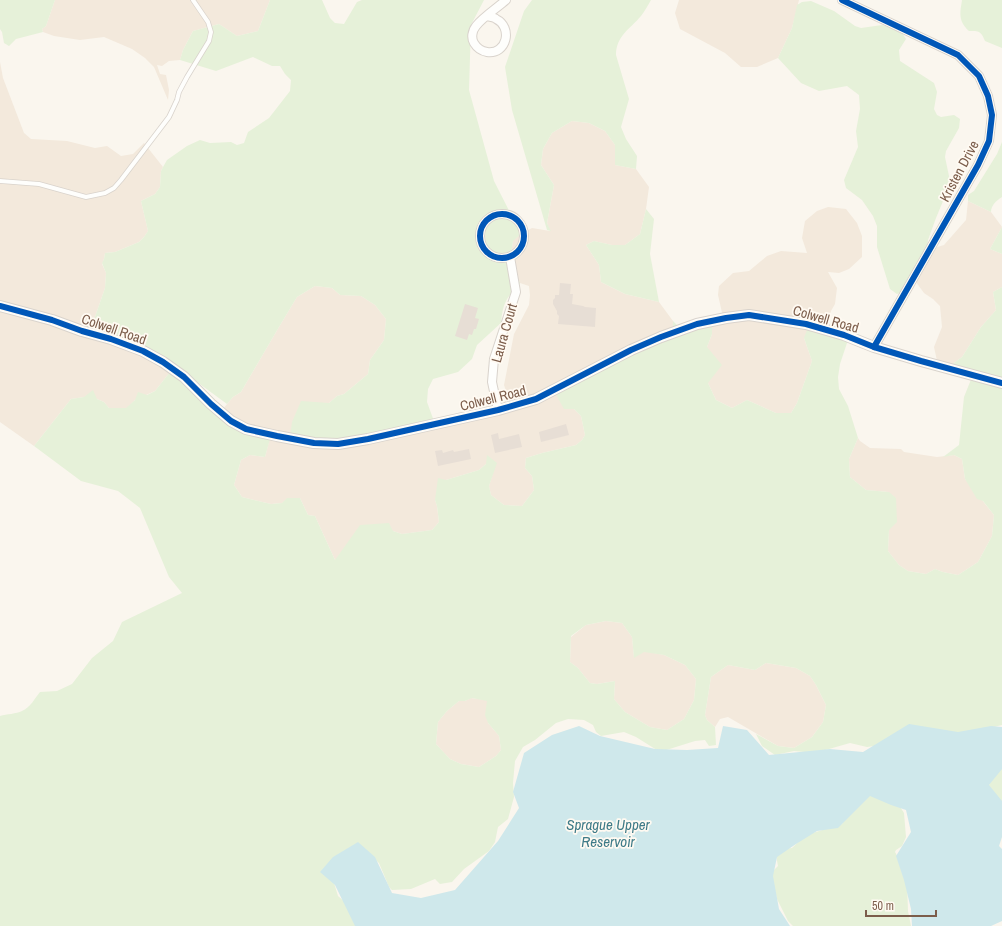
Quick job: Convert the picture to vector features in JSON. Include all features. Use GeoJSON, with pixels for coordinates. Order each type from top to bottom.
{"type":"FeatureCollection","features":[{"type":"Feature","properties":{"kind":"street"},"geometry":{"type":"LineString","coordinates":[[487,16],[497,19],[503,25],[506,34],[505,42],[501,47],[495,51],[489,52],[482,51],[476,46],[473,41],[472,32],[476,26],[487,16],[506,0]]}},
{"type":"Feature","properties":{"kind":"street","name":"Kristen Drive"},"geometry":{"type":"LineString","coordinates":[[842,0],[958,55],[978,76],[988,96],[992,115],[989,141],[978,165],[874,346]]}},
{"type":"Feature","properties":{"kind":"street"},"geometry":{"type":"LineString","coordinates":[[508,214],[514,217],[523,228],[524,242],[521,248],[510,257],[495,257],[488,254],[480,241],[482,226],[493,215],[508,214]]}},
{"type":"Feature","properties":{"kind":"street","name":"Laura Court"},"geometry":{"type":"LineString","coordinates":[[498,410],[492,382],[494,359],[516,292],[510,257]]}},
{"type":"Feature","properties":{"kind":"street","name":"Colwell Road"},"geometry":{"type":"LineString","coordinates":[[0,306],[52,320],[143,351],[163,362],[184,377],[229,420],[246,429],[314,443],[338,444],[368,439],[498,410],[536,399],[631,350],[661,337],[697,324],[749,315],[806,324],[921,361],[1002,383]]}},
{"type":"Feature","properties":{"kind":"lane"},"geometry":{"type":"LineString","coordinates":[[0,180],[39,184],[86,197],[105,193],[114,188],[122,180],[169,117],[179,92],[209,41],[211,32],[208,22],[193,0]]}},
{"type":"Feature","properties":{"kind":"shaded area"},"geometry":{"type":"Polygon","coordinates":[[[55,0],[270,0],[258,31],[237,36],[219,24],[193,31],[183,50],[180,60],[169,61],[162,66],[157,65],[160,74],[166,75],[169,90],[168,100],[154,67],[145,58],[132,49],[104,37],[80,40],[54,36],[43,32],[42,29],[46,26],[55,0]]]}},
{"type":"Feature","properties":{"kind":"shaded area"},"geometry":{"type":"Polygon","coordinates":[[[679,0],[799,0],[792,28],[778,58],[757,67],[741,67],[725,53],[680,29],[675,13],[679,0]]]}},
{"type":"Feature","properties":{"kind":"shaded area"},"geometry":{"type":"Polygon","coordinates":[[[0,62],[3,78],[24,133],[31,139],[67,141],[95,148],[107,146],[121,156],[133,154],[144,143],[163,167],[161,171],[160,187],[155,194],[141,201],[148,231],[144,237],[139,242],[115,252],[105,253],[102,264],[106,273],[105,288],[90,331],[148,352],[170,372],[155,391],[135,400],[126,409],[109,408],[104,402],[97,399],[84,397],[71,399],[34,446],[0,422],[0,62]]]}},
{"type":"Feature","properties":{"kind":"shaded area"},"geometry":{"type":"Polygon","coordinates":[[[572,121],[589,123],[605,131],[615,145],[615,165],[636,169],[649,187],[640,234],[625,245],[612,245],[594,241],[586,245],[599,265],[601,282],[625,294],[659,302],[673,321],[673,332],[574,409],[581,416],[585,435],[582,440],[576,445],[526,458],[525,468],[532,476],[534,490],[522,506],[504,505],[491,495],[489,486],[496,463],[486,464],[479,470],[446,480],[435,500],[439,522],[432,530],[402,534],[393,531],[335,560],[315,516],[308,515],[300,498],[282,503],[271,504],[242,497],[234,485],[241,460],[250,455],[265,457],[271,434],[246,428],[222,410],[233,397],[241,392],[297,297],[315,286],[332,288],[340,295],[361,296],[375,305],[386,319],[384,340],[370,360],[368,374],[344,394],[337,396],[329,403],[316,442],[511,406],[504,385],[514,334],[529,305],[530,295],[529,286],[520,283],[510,261],[513,240],[532,228],[550,231],[547,223],[554,185],[541,165],[543,149],[552,133],[572,121]]]}},
{"type":"Feature","properties":{"kind":"shaded area"},"geometry":{"type":"Polygon","coordinates":[[[968,201],[991,212],[1002,227],[990,249],[1002,254],[1002,287],[993,292],[996,310],[981,327],[962,357],[951,365],[938,365],[934,347],[942,327],[940,306],[924,293],[913,278],[927,250],[944,245],[966,220],[968,201]]]}},
{"type":"Feature","properties":{"kind":"shaded area"},"geometry":{"type":"Polygon","coordinates":[[[828,207],[846,209],[857,223],[862,236],[862,257],[849,269],[839,273],[828,272],[837,288],[835,304],[826,326],[804,338],[812,361],[797,403],[791,413],[776,413],[747,400],[732,408],[716,400],[708,383],[707,347],[712,334],[712,321],[723,317],[718,295],[719,286],[733,273],[749,271],[767,256],[781,251],[807,253],[802,238],[805,221],[817,211],[828,207]]]}},
{"type":"Feature","properties":{"kind":"shaded area"},"geometry":{"type":"Polygon","coordinates":[[[858,438],[870,448],[901,449],[904,452],[937,457],[954,455],[962,459],[965,479],[994,515],[992,536],[978,562],[958,575],[935,569],[926,574],[908,571],[899,565],[888,551],[889,492],[866,490],[850,477],[849,459],[858,438]]]}},
{"type":"Feature","properties":{"kind":"shaded area"},"geometry":{"type":"Polygon","coordinates":[[[606,621],[622,623],[632,637],[634,657],[644,651],[664,655],[685,665],[696,679],[694,700],[684,719],[667,730],[650,727],[625,712],[614,699],[615,681],[597,684],[590,683],[578,668],[570,662],[571,637],[586,625],[606,621]]]}},
{"type":"Feature","properties":{"kind":"shaded area"},"geometry":{"type":"Polygon","coordinates":[[[766,663],[796,668],[810,676],[826,705],[823,722],[812,737],[794,748],[778,746],[728,717],[720,719],[715,727],[707,720],[705,715],[711,677],[728,665],[755,670],[766,663]]]}},
{"type":"Feature","properties":{"kind":"shaded area"},"geometry":{"type":"Polygon","coordinates":[[[471,698],[487,700],[488,723],[499,736],[501,750],[496,756],[479,767],[461,764],[450,759],[436,744],[438,722],[447,711],[459,701],[465,701],[471,698]]]}},
{"type":"Feature","properties":{"kind":"green space"},"geometry":{"type":"Polygon","coordinates":[[[0,0],[55,0],[46,26],[42,29],[43,32],[16,39],[9,46],[4,43],[0,29],[0,0]]]}},
{"type":"Feature","properties":{"kind":"green space"},"geometry":{"type":"Polygon","coordinates":[[[270,0],[322,0],[330,18],[335,23],[344,24],[357,2],[362,0],[484,0],[471,25],[469,90],[494,181],[521,234],[513,241],[510,261],[520,283],[511,293],[504,305],[501,323],[477,345],[472,359],[458,372],[433,379],[428,389],[427,402],[435,424],[358,441],[290,436],[292,422],[301,401],[329,403],[337,396],[344,394],[368,374],[370,360],[384,340],[386,319],[375,305],[361,296],[340,295],[332,288],[315,286],[297,297],[241,392],[233,397],[227,404],[173,367],[90,331],[105,288],[106,273],[102,263],[105,253],[115,252],[139,242],[148,231],[141,201],[155,194],[160,187],[161,171],[167,160],[187,146],[200,140],[210,143],[231,142],[237,145],[244,143],[248,132],[269,118],[290,91],[291,80],[280,66],[272,66],[253,57],[216,71],[180,60],[183,50],[193,31],[219,24],[237,36],[258,31],[270,0]]]}},
{"type":"Feature","properties":{"kind":"green space"},"geometry":{"type":"Polygon","coordinates":[[[532,0],[651,0],[641,16],[624,33],[618,43],[616,55],[629,99],[621,127],[626,139],[637,156],[636,169],[615,165],[615,145],[605,131],[589,123],[572,121],[552,133],[543,149],[541,165],[554,185],[547,223],[551,231],[547,230],[512,110],[505,67],[524,11],[532,0]]]}},
{"type":"Feature","properties":{"kind":"green space"},"geometry":{"type":"Polygon","coordinates":[[[962,0],[1002,0],[1002,48],[985,41],[979,32],[969,31],[965,27],[961,20],[962,0]]]}},
{"type":"Feature","properties":{"kind":"green space"},"geometry":{"type":"Polygon","coordinates":[[[811,1],[834,11],[855,26],[861,28],[882,25],[900,30],[906,39],[899,50],[900,61],[934,83],[937,92],[934,109],[937,115],[941,117],[954,115],[960,119],[959,128],[946,151],[945,157],[949,176],[948,189],[928,240],[927,250],[903,292],[897,294],[890,289],[877,247],[877,226],[873,216],[862,200],[846,188],[844,180],[858,147],[856,131],[860,109],[859,95],[847,86],[819,91],[801,83],[778,58],[792,28],[797,5],[802,2],[811,1]]]}},
{"type":"Feature","properties":{"kind":"green space"},"geometry":{"type":"Polygon","coordinates":[[[1002,142],[1002,197],[993,205],[991,212],[968,201],[968,195],[974,191],[997,154],[1002,142]]]}},
{"type":"Feature","properties":{"kind":"green space"},"geometry":{"type":"Polygon","coordinates":[[[646,209],[654,219],[650,254],[659,302],[625,294],[601,282],[599,265],[586,245],[594,241],[612,245],[625,245],[640,234],[646,209]]]}},
{"type":"Feature","properties":{"kind":"green space"},"geometry":{"type":"Polygon","coordinates":[[[1002,227],[1002,254],[990,249],[1002,227]]]}},
{"type":"Feature","properties":{"kind":"green space"},"geometry":{"type":"Polygon","coordinates":[[[1002,287],[1002,725],[969,733],[867,747],[850,743],[815,753],[794,751],[775,755],[762,746],[756,734],[778,746],[794,748],[812,737],[823,722],[826,705],[816,685],[810,676],[796,668],[766,663],[755,670],[728,665],[711,677],[705,715],[707,720],[715,727],[716,745],[709,746],[705,740],[695,741],[660,752],[636,737],[624,732],[601,736],[596,732],[593,725],[584,720],[568,719],[556,723],[535,740],[523,747],[515,761],[513,783],[514,797],[508,819],[498,827],[495,842],[489,851],[464,869],[452,882],[440,884],[435,879],[411,889],[392,890],[389,887],[379,863],[366,852],[330,870],[338,896],[347,904],[362,926],[0,926],[0,716],[25,710],[40,692],[57,691],[72,684],[92,658],[113,641],[122,622],[182,593],[169,577],[140,508],[118,491],[81,481],[34,446],[71,399],[84,397],[93,390],[97,399],[104,402],[109,408],[126,408],[135,400],[138,392],[147,395],[155,391],[170,372],[189,385],[216,410],[270,439],[265,457],[250,455],[241,460],[234,485],[242,497],[271,504],[282,503],[287,498],[300,498],[308,515],[315,516],[335,560],[360,525],[389,523],[393,531],[402,534],[432,530],[439,522],[435,500],[438,478],[446,480],[479,470],[486,464],[487,455],[497,463],[489,486],[491,495],[504,505],[522,506],[534,490],[532,476],[525,468],[526,458],[576,445],[585,435],[581,416],[574,409],[564,409],[554,391],[673,333],[673,321],[680,328],[712,321],[712,334],[707,347],[722,365],[708,383],[716,400],[732,408],[747,400],[776,413],[791,413],[797,403],[812,361],[804,338],[809,325],[849,337],[840,364],[838,377],[839,389],[848,406],[858,438],[849,459],[850,477],[866,490],[889,492],[896,498],[897,522],[889,530],[888,551],[899,565],[908,571],[926,574],[935,569],[958,575],[978,562],[992,536],[994,515],[983,501],[977,499],[965,479],[962,459],[954,455],[943,457],[959,445],[964,397],[972,377],[951,365],[962,357],[981,327],[996,310],[993,292],[1002,287]],[[606,621],[586,625],[571,636],[570,662],[578,668],[590,683],[597,684],[615,681],[614,699],[625,712],[650,727],[667,730],[684,719],[694,700],[696,679],[685,665],[664,655],[644,652],[634,658],[632,637],[622,623],[606,621]],[[472,698],[465,701],[459,701],[447,711],[438,722],[436,744],[450,759],[461,764],[479,767],[496,756],[501,750],[499,736],[488,723],[485,715],[487,701],[472,698]]]}},
{"type":"Feature","properties":{"kind":"green space"},"geometry":{"type":"Polygon","coordinates":[[[1002,762],[1002,803],[988,791],[989,785],[1002,762]]]}},
{"type":"Feature","properties":{"kind":"green space"},"geometry":{"type":"Polygon","coordinates":[[[874,793],[897,802],[904,813],[906,837],[902,846],[895,852],[901,863],[907,882],[908,911],[911,926],[793,926],[788,921],[777,899],[771,873],[778,866],[775,850],[792,848],[806,835],[842,824],[855,799],[874,793]]]}},
{"type":"Feature","properties":{"kind":"water","name":"Sprague Upper Reservoir"},"geometry":{"type":"Polygon","coordinates":[[[909,724],[958,732],[991,726],[1002,727],[1002,769],[989,785],[1002,801],[1002,837],[999,846],[1002,849],[1002,921],[991,926],[912,926],[911,909],[896,856],[911,832],[906,810],[870,796],[838,828],[817,831],[777,857],[773,876],[779,909],[790,926],[355,926],[335,885],[320,872],[333,857],[358,842],[375,857],[392,893],[421,898],[455,890],[498,841],[519,808],[513,792],[524,753],[552,735],[579,726],[600,736],[655,749],[687,750],[718,748],[723,726],[747,730],[769,755],[830,749],[863,752],[909,724]]]}},
{"type":"Feature","properties":{"kind":"building"},"geometry":{"type":"Polygon","coordinates":[[[560,283],[571,284],[570,294],[573,294],[572,304],[596,308],[595,327],[558,324],[559,316],[553,304],[553,300],[555,295],[559,295],[560,283]]]}},
{"type":"Feature","properties":{"kind":"building"},"geometry":{"type":"Polygon","coordinates":[[[465,304],[478,308],[475,318],[479,319],[476,329],[474,329],[472,335],[469,334],[467,340],[455,336],[465,304]]]}},
{"type":"Feature","properties":{"kind":"building"},"geometry":{"type":"Polygon","coordinates":[[[566,424],[569,435],[541,442],[539,432],[566,424]]]}},
{"type":"Feature","properties":{"kind":"building"},"geometry":{"type":"Polygon","coordinates":[[[498,433],[499,439],[519,434],[522,447],[495,453],[491,435],[498,433]]]}},
{"type":"Feature","properties":{"kind":"building"},"geometry":{"type":"Polygon","coordinates":[[[469,449],[471,459],[438,466],[435,451],[442,450],[443,453],[453,450],[454,452],[469,449]]]}},
{"type":"Feature","properties":{"kind":"cycle path"},"geometry":{"type":"LineString","coordinates":[[842,0],[958,55],[979,76],[988,96],[992,115],[989,141],[978,165],[874,347]]}},
{"type":"Feature","properties":{"kind":"cycle path"},"geometry":{"type":"LineString","coordinates":[[498,214],[506,214],[511,215],[518,220],[523,227],[524,236],[523,245],[518,252],[511,257],[498,258],[490,255],[483,248],[480,240],[480,232],[483,224],[490,217],[498,214]]}},
{"type":"Feature","properties":{"kind":"cycle path"},"geometry":{"type":"LineString","coordinates":[[0,306],[52,320],[143,351],[163,362],[184,377],[211,404],[231,421],[246,429],[314,443],[338,444],[368,439],[498,410],[536,399],[631,350],[661,337],[697,324],[749,315],[806,324],[844,335],[874,347],[1002,383]]}}]}
